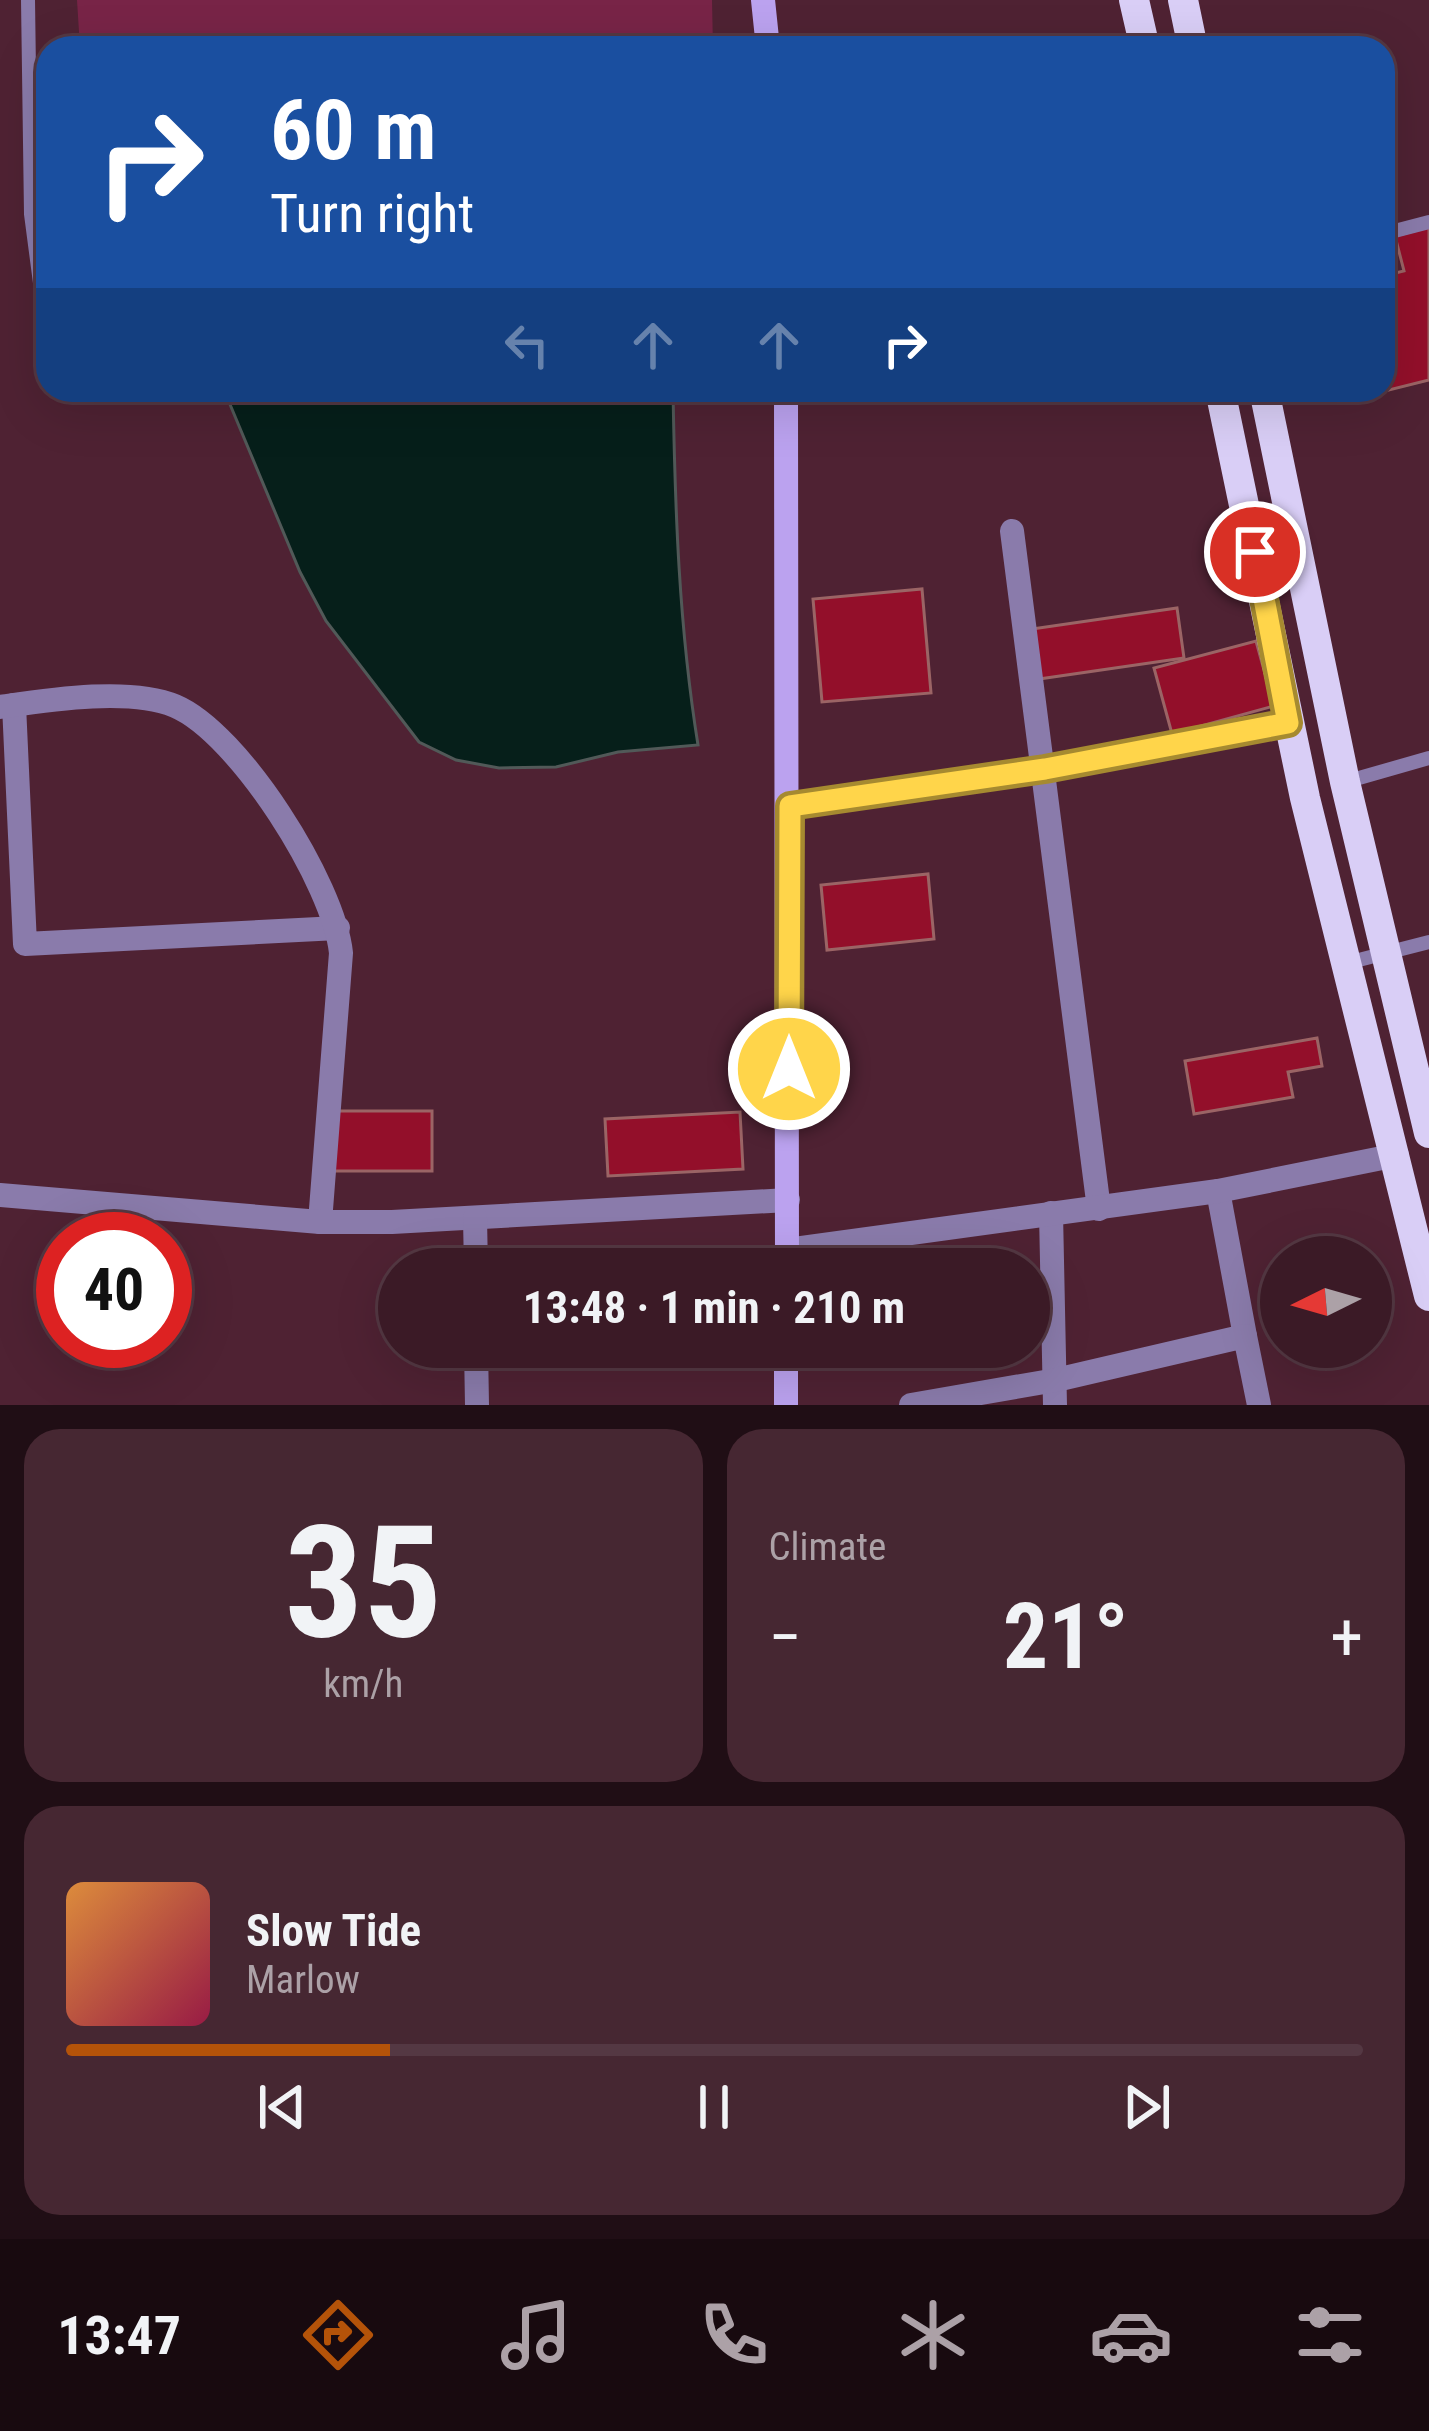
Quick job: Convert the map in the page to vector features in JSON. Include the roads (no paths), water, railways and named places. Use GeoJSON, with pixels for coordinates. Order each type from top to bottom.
{"type":"FeatureCollection","features":[{"type":"Feature","properties":{"kind":"main road"},"geometry":{"type":"LineString","coordinates":[[1134,0],[1142,36]]}},
{"type":"Feature","properties":{"kind":"main road"},"geometry":{"type":"LineString","coordinates":[[1183,0],[1190,36]]}},
{"type":"Feature","properties":{"kind":"main road"},"geometry":{"type":"LineString","coordinates":[[1222,402],[1288,723],[1429,1296]]}},
{"type":"Feature","properties":{"kind":"main road"},"geometry":{"type":"LineString","coordinates":[[1266,402],[1345,782],[1429,1133]]}},
{"type":"Feature","properties":{"kind":"street"},"geometry":{"type":"LineString","coordinates":[[763,0],[767,36]]}},
{"type":"Feature","properties":{"kind":"street"},"geometry":{"type":"LineString","coordinates":[[786,402],[787,1248]]}},
{"type":"Feature","properties":{"kind":"street"},"geometry":{"type":"LineString","coordinates":[[1012,531],[1099,1209]]}},
{"type":"Feature","properties":{"kind":"street"},"geometry":{"type":"LineString","coordinates":[[320,1222],[341,953],[338,928],[319,878],[288,825],[223,743],[177,706],[138,697],[7,706],[25,944],[338,928]]}},
{"type":"Feature","properties":{"kind":"street"},"geometry":{"type":"LineString","coordinates":[[790,806],[1045,769],[1288,723]]}},
{"type":"Feature","properties":{"kind":"street"},"geometry":{"type":"LineString","coordinates":[[856,1248],[1218,1190],[1396,1155]]}},
{"type":"Feature","properties":{"kind":"street"},"geometry":{"type":"LineString","coordinates":[[1218,1190],[1258,1405]]}},
{"type":"Feature","properties":{"kind":"street"},"geometry":{"type":"LineString","coordinates":[[0,1195],[320,1222],[788,1200]]}},
{"type":"Feature","properties":{"kind":"street"},"geometry":{"type":"LineString","coordinates":[[1052,1214],[1056,1392]]}},
{"type":"Feature","properties":{"kind":"street"},"geometry":{"type":"LineString","coordinates":[[476,1218],[476,1248]]}},
{"type":"Feature","properties":{"kind":"street"},"geometry":{"type":"LineString","coordinates":[[911,1405],[1056,1392],[1246,1336]]}},
{"type":"Feature","properties":{"kind":"street"},"geometry":{"type":"LineString","coordinates":[[476,1368],[477,1405]]}},
{"type":"Feature","properties":{"kind":"street"},"geometry":{"type":"LineString","coordinates":[[786,1368],[786,1405]]}},
{"type":"Feature","properties":{"kind":"lane"},"geometry":{"type":"LineString","coordinates":[[28,0],[31,214],[36,252]]}},
{"type":"Feature","properties":{"kind":"lane"},"geometry":{"type":"LineString","coordinates":[[1395,231],[1429,221]]}},
{"type":"Feature","properties":{"kind":"lane"},"geometry":{"type":"LineString","coordinates":[[1345,782],[1429,758]]}},
{"type":"Feature","properties":{"kind":"lane"},"geometry":{"type":"LineString","coordinates":[[1346,963],[1429,942]]}}]}
